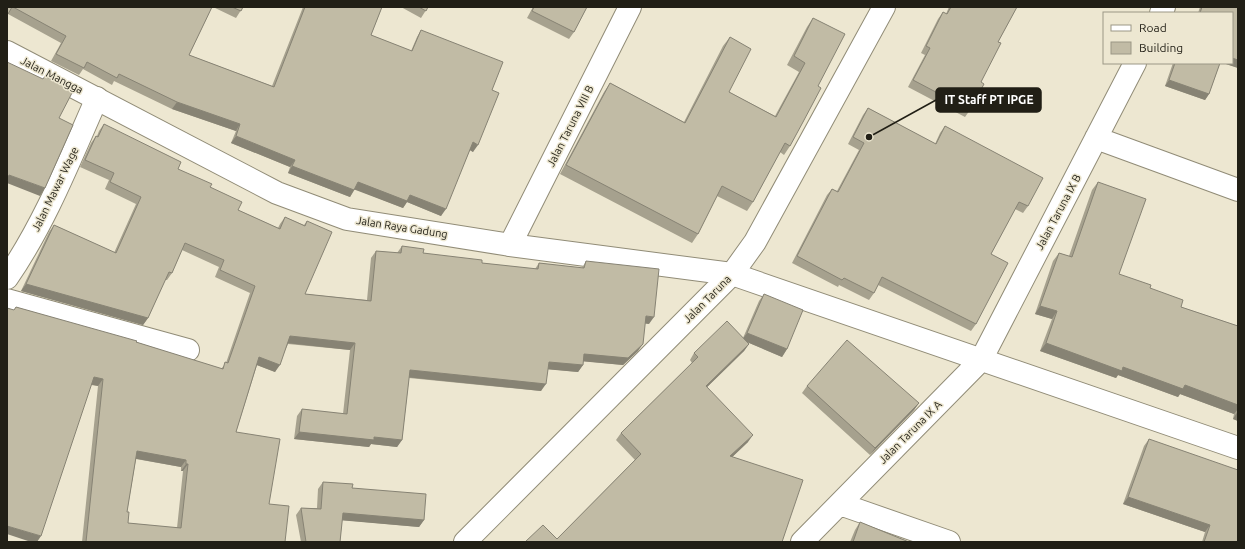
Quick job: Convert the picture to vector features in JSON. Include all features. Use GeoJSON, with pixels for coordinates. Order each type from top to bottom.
{"type":"FeatureCollection","features":[{"type":"Feature","properties":{"kind":"street","name":"Jalan Taruna VIII B"},"geometry":{"type":"LineString","coordinates":[[510,245],[630,7]]}},
{"type":"Feature","properties":{"kind":"street","name":"Jalan Taruna"},"geometry":{"type":"LineString","coordinates":[[465,542],[732,274],[755,242],[773,211],[884,7]]}},
{"type":"Feature","properties":{"kind":"street","name":"Jalan Mangga"},"geometry":{"type":"LineString","coordinates":[[7,52],[97,98]]}},
{"type":"Feature","properties":{"kind":"street","name":"Jalan Taruna IX B"},"geometry":{"type":"LineString","coordinates":[[981,360],[1134,64]]}},
{"type":"Feature","properties":{"kind":"street","name":"Jalan Raya Gadung"},"geometry":{"type":"LineString","coordinates":[[97,98],[278,193],[347,219],[510,245],[732,274]]}},
{"type":"Feature","properties":{"kind":"street","name":"Jalan Mawar Wage"},"geometry":{"type":"LineString","coordinates":[[7,278],[18,262],[53,198],[97,98]]}},
{"type":"Feature","properties":{"kind":"street"},"geometry":{"type":"LineString","coordinates":[[1096,138],[1238,190]]}},
{"type":"Feature","properties":{"kind":"street"},"geometry":{"type":"LineString","coordinates":[[732,274],[1238,448]]}},
{"type":"Feature","properties":{"kind":"street"},"geometry":{"type":"LineString","coordinates":[[7,300],[188,350]]}},
{"type":"Feature","properties":{"kind":"street","name":"Jalan Taruna IX A"},"geometry":{"type":"LineString","coordinates":[[802,542],[981,360]]}},
{"type":"Feature","properties":{"kind":"street"},"geometry":{"type":"LineString","coordinates":[[840,504],[949,542]]}},
{"type":"Feature","properties":{"kind":"building"},"geometry":{"type":"Polygon","coordinates":[[[7,7],[12,7],[8,14],[7,13],[7,7]]]}},
{"type":"Feature","properties":{"kind":"building"},"geometry":{"type":"Polygon","coordinates":[[[13,7],[212,7],[189,55],[274,87],[305,7],[382,7],[371,35],[412,51],[421,30],[503,62],[492,90],[499,93],[478,145],[473,142],[446,209],[410,195],[407,201],[358,182],[354,190],[292,166],[295,160],[236,136],[240,124],[177,102],[119,74],[117,78],[87,62],[84,68],[56,54],[66,36],[13,7]]]}},
{"type":"Feature","properties":{"kind":"building"},"geometry":{"type":"Polygon","coordinates":[[[232,7],[243,7],[241,11],[232,7]]]}},
{"type":"Feature","properties":{"kind":"building"},"geometry":{"type":"Polygon","coordinates":[[[419,7],[428,7],[426,11],[419,7]]]}},
{"type":"Feature","properties":{"kind":"building"},"geometry":{"type":"Polygon","coordinates":[[[534,7],[587,7],[574,32],[532,11],[534,7]]]}},
{"type":"Feature","properties":{"kind":"building"},"geometry":{"type":"Polygon","coordinates":[[[951,7],[1017,7],[998,42],[1001,43],[981,82],[984,84],[970,110],[913,80],[930,48],[926,46],[943,12],[947,14],[951,7]]]}},
{"type":"Feature","properties":{"kind":"building"},"geometry":{"type":"Polygon","coordinates":[[[1202,7],[1238,7],[1238,60],[1233,58],[1233,12],[1200,12],[1202,7]]]}},
{"type":"Feature","properties":{"kind":"building"},"geometry":{"type":"Polygon","coordinates":[[[813,18],[845,34],[818,86],[821,88],[790,146],[785,143],[753,202],[722,186],[698,234],[566,165],[610,83],[685,123],[730,37],[751,49],[729,92],[776,117],[805,63],[794,56],[813,18]]]}},
{"type":"Feature","properties":{"kind":"building"},"geometry":{"type":"Polygon","coordinates":[[[7,62],[43,79],[45,76],[73,91],[59,118],[73,125],[45,188],[9,175],[7,180],[7,62]]]}},
{"type":"Feature","properties":{"kind":"building"},"geometry":{"type":"Polygon","coordinates":[[[1175,64],[1220,64],[1209,94],[1169,80],[1175,64]]]}},
{"type":"Feature","properties":{"kind":"building"},"geometry":{"type":"Polygon","coordinates":[[[868,108],[936,144],[945,126],[1043,178],[1028,206],[1019,202],[991,254],[1008,263],[976,324],[882,277],[874,293],[844,278],[842,280],[797,256],[832,189],[838,192],[864,143],[853,137],[868,108]]]}},
{"type":"Feature","properties":{"kind":"building"},"geometry":{"type":"Polygon","coordinates":[[[104,124],[181,162],[178,169],[212,184],[210,187],[242,202],[238,210],[280,229],[285,217],[305,226],[307,221],[332,232],[305,294],[371,301],[376,251],[401,253],[402,246],[424,249],[423,253],[482,260],[482,263],[538,269],[539,263],[584,268],[586,261],[659,269],[654,317],[646,316],[643,344],[628,358],[584,354],[583,365],[549,362],[546,384],[410,370],[402,440],[374,437],[374,440],[299,432],[302,409],[347,414],[355,343],[290,336],[280,365],[259,357],[236,432],[280,439],[269,504],[289,506],[285,542],[86,542],[103,379],[94,377],[41,536],[7,526],[7,308],[14,310],[16,307],[137,341],[136,342],[223,369],[225,362],[228,363],[255,286],[220,270],[224,260],[185,243],[172,273],[169,272],[148,318],[26,284],[54,225],[116,253],[141,197],[110,182],[114,173],[85,160],[96,136],[98,137],[104,124]],[[137,451],[127,512],[129,512],[128,523],[181,528],[188,464],[186,464],[186,460],[137,451]]]}},
{"type":"Feature","properties":{"kind":"building"},"geometry":{"type":"Polygon","coordinates":[[[1098,182],[1146,199],[1119,274],[1151,285],[1150,288],[1183,300],[1181,307],[1238,326],[1238,405],[1185,385],[1183,389],[1123,367],[1122,371],[1046,343],[1057,311],[1040,306],[1059,253],[1072,257],[1098,182]]]}},
{"type":"Feature","properties":{"kind":"building"},"geometry":{"type":"Polygon","coordinates":[[[764,294],[803,310],[787,349],[747,333],[764,294]]]}},
{"type":"Feature","properties":{"kind":"building"},"geometry":{"type":"Polygon","coordinates":[[[727,321],[749,344],[706,386],[753,435],[730,456],[803,480],[782,542],[525,542],[543,525],[557,539],[641,454],[621,433],[698,357],[694,353],[727,321]]]}},
{"type":"Feature","properties":{"kind":"building"},"geometry":{"type":"Polygon","coordinates":[[[847,340],[919,403],[875,448],[807,386],[847,340]]]}},
{"type":"Feature","properties":{"kind":"building"},"geometry":{"type":"Polygon","coordinates":[[[1149,439],[1238,470],[1238,542],[1204,542],[1210,525],[1128,497],[1149,439]]]}},
{"type":"Feature","properties":{"kind":"building"},"geometry":{"type":"Polygon","coordinates":[[[323,482],[353,484],[352,488],[426,494],[424,520],[343,513],[340,542],[306,542],[301,508],[321,509],[323,482]]]}},
{"type":"Feature","properties":{"kind":"building"},"geometry":{"type":"Polygon","coordinates":[[[860,522],[909,542],[853,542],[860,522]]]}},
{"type":"Feature","properties":{"kind":"place","name":"IT Staff PT IPGE"},"geometry":{"type":"Point","coordinates":[869,137]}}]}
